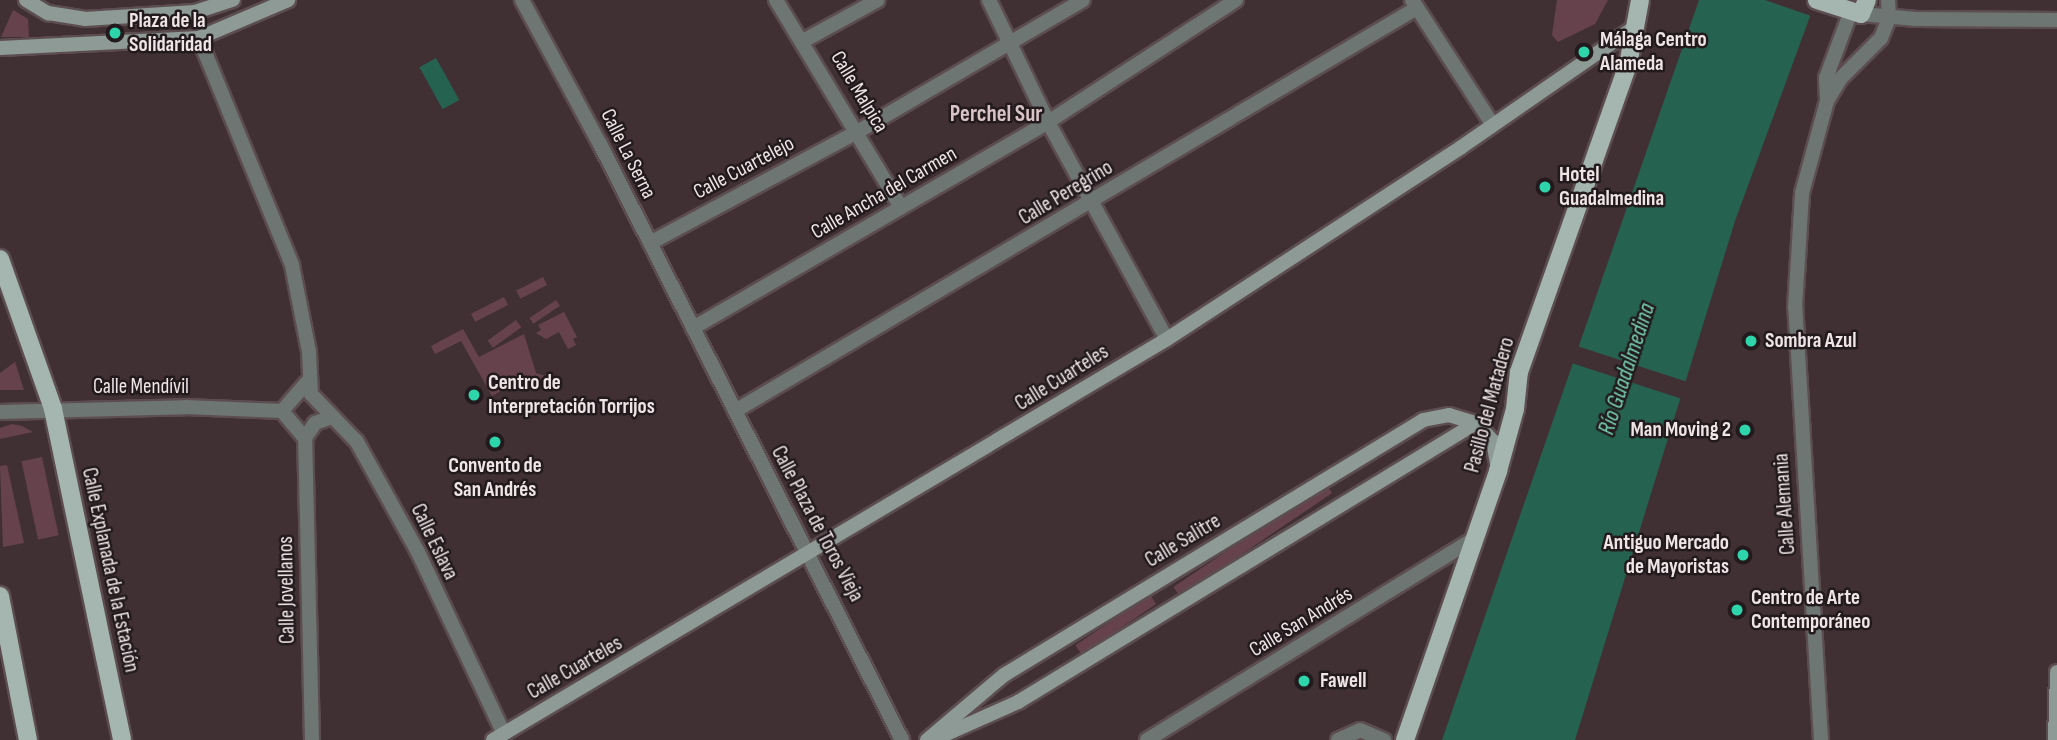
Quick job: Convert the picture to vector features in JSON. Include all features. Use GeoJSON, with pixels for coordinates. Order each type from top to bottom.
{"type":"FeatureCollection","features":[{"type":"Feature","properties":{"kind":"main road"},"geometry":{"type":"LineString","coordinates":[[26,0],[48,13],[85,19],[233,0]]}},
{"type":"Feature","properties":{"kind":"main road"},"geometry":{"type":"LineString","coordinates":[[0,47],[199,38],[288,0]]}},
{"type":"Feature","properties":{"kind":"main road","name":"Pasillo del Matadero"},"geometry":{"type":"LineString","coordinates":[[1405,740],[1498,471],[1516,409],[1519,372],[1625,75],[1640,0]]}},
{"type":"Feature","properties":{"kind":"main road","name":"Calle Cuarteles"},"geometry":{"type":"LineString","coordinates":[[498,737],[810,554],[1167,339],[1493,125],[1636,26]]}},
{"type":"Feature","properties":{"kind":"main road","name":"Calle Explanada de la Estación"},"geometry":{"type":"LineString","coordinates":[[0,259],[53,409],[122,740]]}},
{"type":"Feature","properties":{"kind":"main road","name":"Calle Salitre"},"geometry":{"type":"LineString","coordinates":[[927,740],[1004,675],[1414,425],[1438,415],[1476,423]]}},
{"type":"Feature","properties":{"kind":"main road"},"geometry":{"type":"LineString","coordinates":[[934,740],[1018,702],[1476,423],[1493,441],[1498,471]]}},
{"type":"Feature","properties":{"kind":"main road"},"geometry":{"type":"LineString","coordinates":[[0,596],[28,740]]}},
{"type":"Feature","properties":{"kind":"main road"},"geometry":{"type":"LineString","coordinates":[[2055,740],[2057,672]]}},
{"type":"Feature","properties":{"kind":"street","name":"Calle La Serna"},"geometry":{"type":"LineString","coordinates":[[522,0],[693,328]]}},
{"type":"Feature","properties":{"kind":"street","name":"Calle Malpica"},"geometry":{"type":"LineString","coordinates":[[776,0],[859,131],[901,207]]}},
{"type":"Feature","properties":{"kind":"street"},"geometry":{"type":"LineString","coordinates":[[989,0],[1048,122],[1167,339]]}},
{"type":"Feature","properties":{"kind":"street","name":"Calle Cuartelejo"},"geometry":{"type":"LineString","coordinates":[[650,243],[859,131],[1083,0]]}},
{"type":"Feature","properties":{"kind":"street","name":"Calle Ancha del Carmen"},"geometry":{"type":"LineString","coordinates":[[693,328],[1048,122],[1236,0]]}},
{"type":"Feature","properties":{"kind":"street"},"geometry":{"type":"LineString","coordinates":[[1827,101],[1841,78],[1881,38],[1888,18],[1888,0]]}},
{"type":"Feature","properties":{"kind":"street"},"geometry":{"type":"LineString","coordinates":[[803,41],[872,1]]}},
{"type":"Feature","properties":{"kind":"street"},"geometry":{"type":"LineString","coordinates":[[1414,4],[1493,125]]}},
{"type":"Feature","properties":{"kind":"street","name":"Calle Peregrino"},"geometry":{"type":"LineString","coordinates":[[735,411],[1091,203],[1414,4]]}},
{"type":"Feature","properties":{"kind":"street"},"geometry":{"type":"LineString","coordinates":[[1827,101],[1826,78],[1839,50],[1844,6],[1888,18],[2057,20]]}},
{"type":"Feature","properties":{"kind":"street"},"geometry":{"type":"LineString","coordinates":[[199,38],[292,265],[309,352],[307,382],[282,411],[305,438],[316,423],[329,418]]}},
{"type":"Feature","properties":{"kind":"street"},"geometry":{"type":"LineString","coordinates":[[1839,50],[1861,59]]}},
{"type":"Feature","properties":{"kind":"street","name":"Calle Alemania"},"geometry":{"type":"LineString","coordinates":[[1821,740],[1795,308],[1802,193],[1827,101]]}},
{"type":"Feature","properties":{"kind":"street","name":"Calle Plaza de Toros Vieja"},"geometry":{"type":"LineString","coordinates":[[693,328],[902,740]]}},
{"type":"Feature","properties":{"kind":"street","name":"Calle Eslava"},"geometry":{"type":"LineString","coordinates":[[307,382],[329,418],[357,442],[418,552],[498,737]]}},
{"type":"Feature","properties":{"kind":"street","name":"Calle Mendívil"},"geometry":{"type":"LineString","coordinates":[[0,411],[282,411]]}},
{"type":"Feature","properties":{"kind":"street","name":"Calle Jovellanos"},"geometry":{"type":"LineString","coordinates":[[305,438],[312,740]]}},
{"type":"Feature","properties":{"kind":"street","name":"Calle San Andrés"},"geometry":{"type":"LineString","coordinates":[[1147,740],[1475,539]]}},
{"type":"Feature","properties":{"kind":"street"},"geometry":{"type":"LineString","coordinates":[[1338,740],[1360,730],[1384,740]]}},
{"type":"Feature","properties":{"kind":"shaded area"},"geometry":{"type":"Polygon","coordinates":[[[1557,0],[1608,0],[1595,24],[1558,42],[1552,35],[1557,0]]]}},
{"type":"Feature","properties":{"kind":"shaded area"},"geometry":{"type":"Polygon","coordinates":[[[13,10],[28,19],[29,37],[1,37],[13,10]]]}},
{"type":"Feature","properties":{"kind":"shaded area"},"geometry":{"type":"Polygon","coordinates":[[[543,277],[547,285],[520,299],[516,291],[543,277]]]}},
{"type":"Feature","properties":{"kind":"shaded area"},"geometry":{"type":"Polygon","coordinates":[[[504,297],[508,305],[475,322],[471,314],[504,297]]]}},
{"type":"Feature","properties":{"kind":"shaded area"},"geometry":{"type":"Polygon","coordinates":[[[556,300],[560,306],[533,324],[529,318],[556,300]]]}},
{"type":"Feature","properties":{"kind":"shaded area"},"geometry":{"type":"Polygon","coordinates":[[[564,312],[577,337],[573,339],[576,345],[568,349],[559,332],[546,339],[536,333],[541,330],[538,325],[564,312]]]}},
{"type":"Feature","properties":{"kind":"shaded area"},"geometry":{"type":"Polygon","coordinates":[[[516,320],[521,327],[493,348],[488,341],[516,320]]]}},
{"type":"Feature","properties":{"kind":"shaded area"},"geometry":{"type":"Polygon","coordinates":[[[463,329],[479,357],[524,334],[536,373],[545,376],[519,390],[515,383],[492,396],[461,341],[435,354],[431,346],[463,329]]]}},
{"type":"Feature","properties":{"kind":"shaded area"},"geometry":{"type":"Polygon","coordinates":[[[15,362],[24,390],[0,390],[0,373],[15,362]]]}},
{"type":"Feature","properties":{"kind":"shaded area"},"geometry":{"type":"Polygon","coordinates":[[[12,424],[33,432],[0,439],[0,428],[12,424]]]}},
{"type":"Feature","properties":{"kind":"shaded area"},"geometry":{"type":"Polygon","coordinates":[[[42,457],[59,535],[38,540],[21,461],[42,457]]]}},
{"type":"Feature","properties":{"kind":"shaded area"},"geometry":{"type":"Polygon","coordinates":[[[7,465],[24,543],[3,547],[0,466],[7,465]]]}},
{"type":"Feature","properties":{"kind":"shaded area"},"geometry":{"type":"Polygon","coordinates":[[[1326,484],[1332,493],[1180,596],[1173,587],[1326,484]]]}},
{"type":"Feature","properties":{"kind":"shaded area"},"geometry":{"type":"Polygon","coordinates":[[[1150,595],[1156,604],[1082,654],[1075,645],[1150,595]]]}},
{"type":"Feature","properties":{"kind":"water","name":"Río Guadalmedina"},"geometry":{"type":"Polygon","coordinates":[[[1699,0],[1816,0],[1735,221],[1575,740],[1442,740],[1699,0]]]}},
{"type":"Feature","properties":{"kind":"water"},"geometry":{"type":"Polygon","coordinates":[[[436,58],[459,100],[443,109],[419,67],[436,58]]]}},
{"type":"Feature","properties":{"kind":"pier"},"geometry":{"type":"Polygon","coordinates":[[[1765,0],[1820,0],[1814,17],[1765,0]]]}},
{"type":"Feature","properties":{"kind":"pier"},"geometry":{"type":"Polygon","coordinates":[[[1577,346],[1689,382],[1684,400],[1571,363],[1577,346]]]}},
{"type":"Feature","properties":{"kind":"place","name":"Plaza de la Solidaridad"},"geometry":{"type":"Point","coordinates":[115,33]}},
{"type":"Feature","properties":{"kind":"place","name":"Málaga Centro Alameda"},"geometry":{"type":"Point","coordinates":[1584,52]}},
{"type":"Feature","properties":{"kind":"place","name":"Hotel Guadalmedina"},"geometry":{"type":"Point","coordinates":[1545,187]}},
{"type":"Feature","properties":{"kind":"place","name":"Sombra Azul"},"geometry":{"type":"Point","coordinates":[1751,341]}},
{"type":"Feature","properties":{"kind":"place","name":"Centro de Interpretación Torrijos"},"geometry":{"type":"Point","coordinates":[474,395]}},
{"type":"Feature","properties":{"kind":"place","name":"Man Moving 2"},"geometry":{"type":"Point","coordinates":[1745,430]}},
{"type":"Feature","properties":{"kind":"place","name":"Convento de San Andrés"},"geometry":{"type":"Point","coordinates":[495,442]}},
{"type":"Feature","properties":{"kind":"place","name":"Antiguo Mercado de Mayoristas"},"geometry":{"type":"Point","coordinates":[1743,555]}},
{"type":"Feature","properties":{"kind":"place","name":"Centro de Arte Contemporáneo"},"geometry":{"type":"Point","coordinates":[1737,610]}},
{"type":"Feature","properties":{"kind":"place","name":"Fawell"},"geometry":{"type":"Point","coordinates":[1304,681]}},
{"type":"Feature","properties":{"kind":"district","name":"Perchel Sur"},"geometry":{"type":"Point","coordinates":[996,114]}}]}
